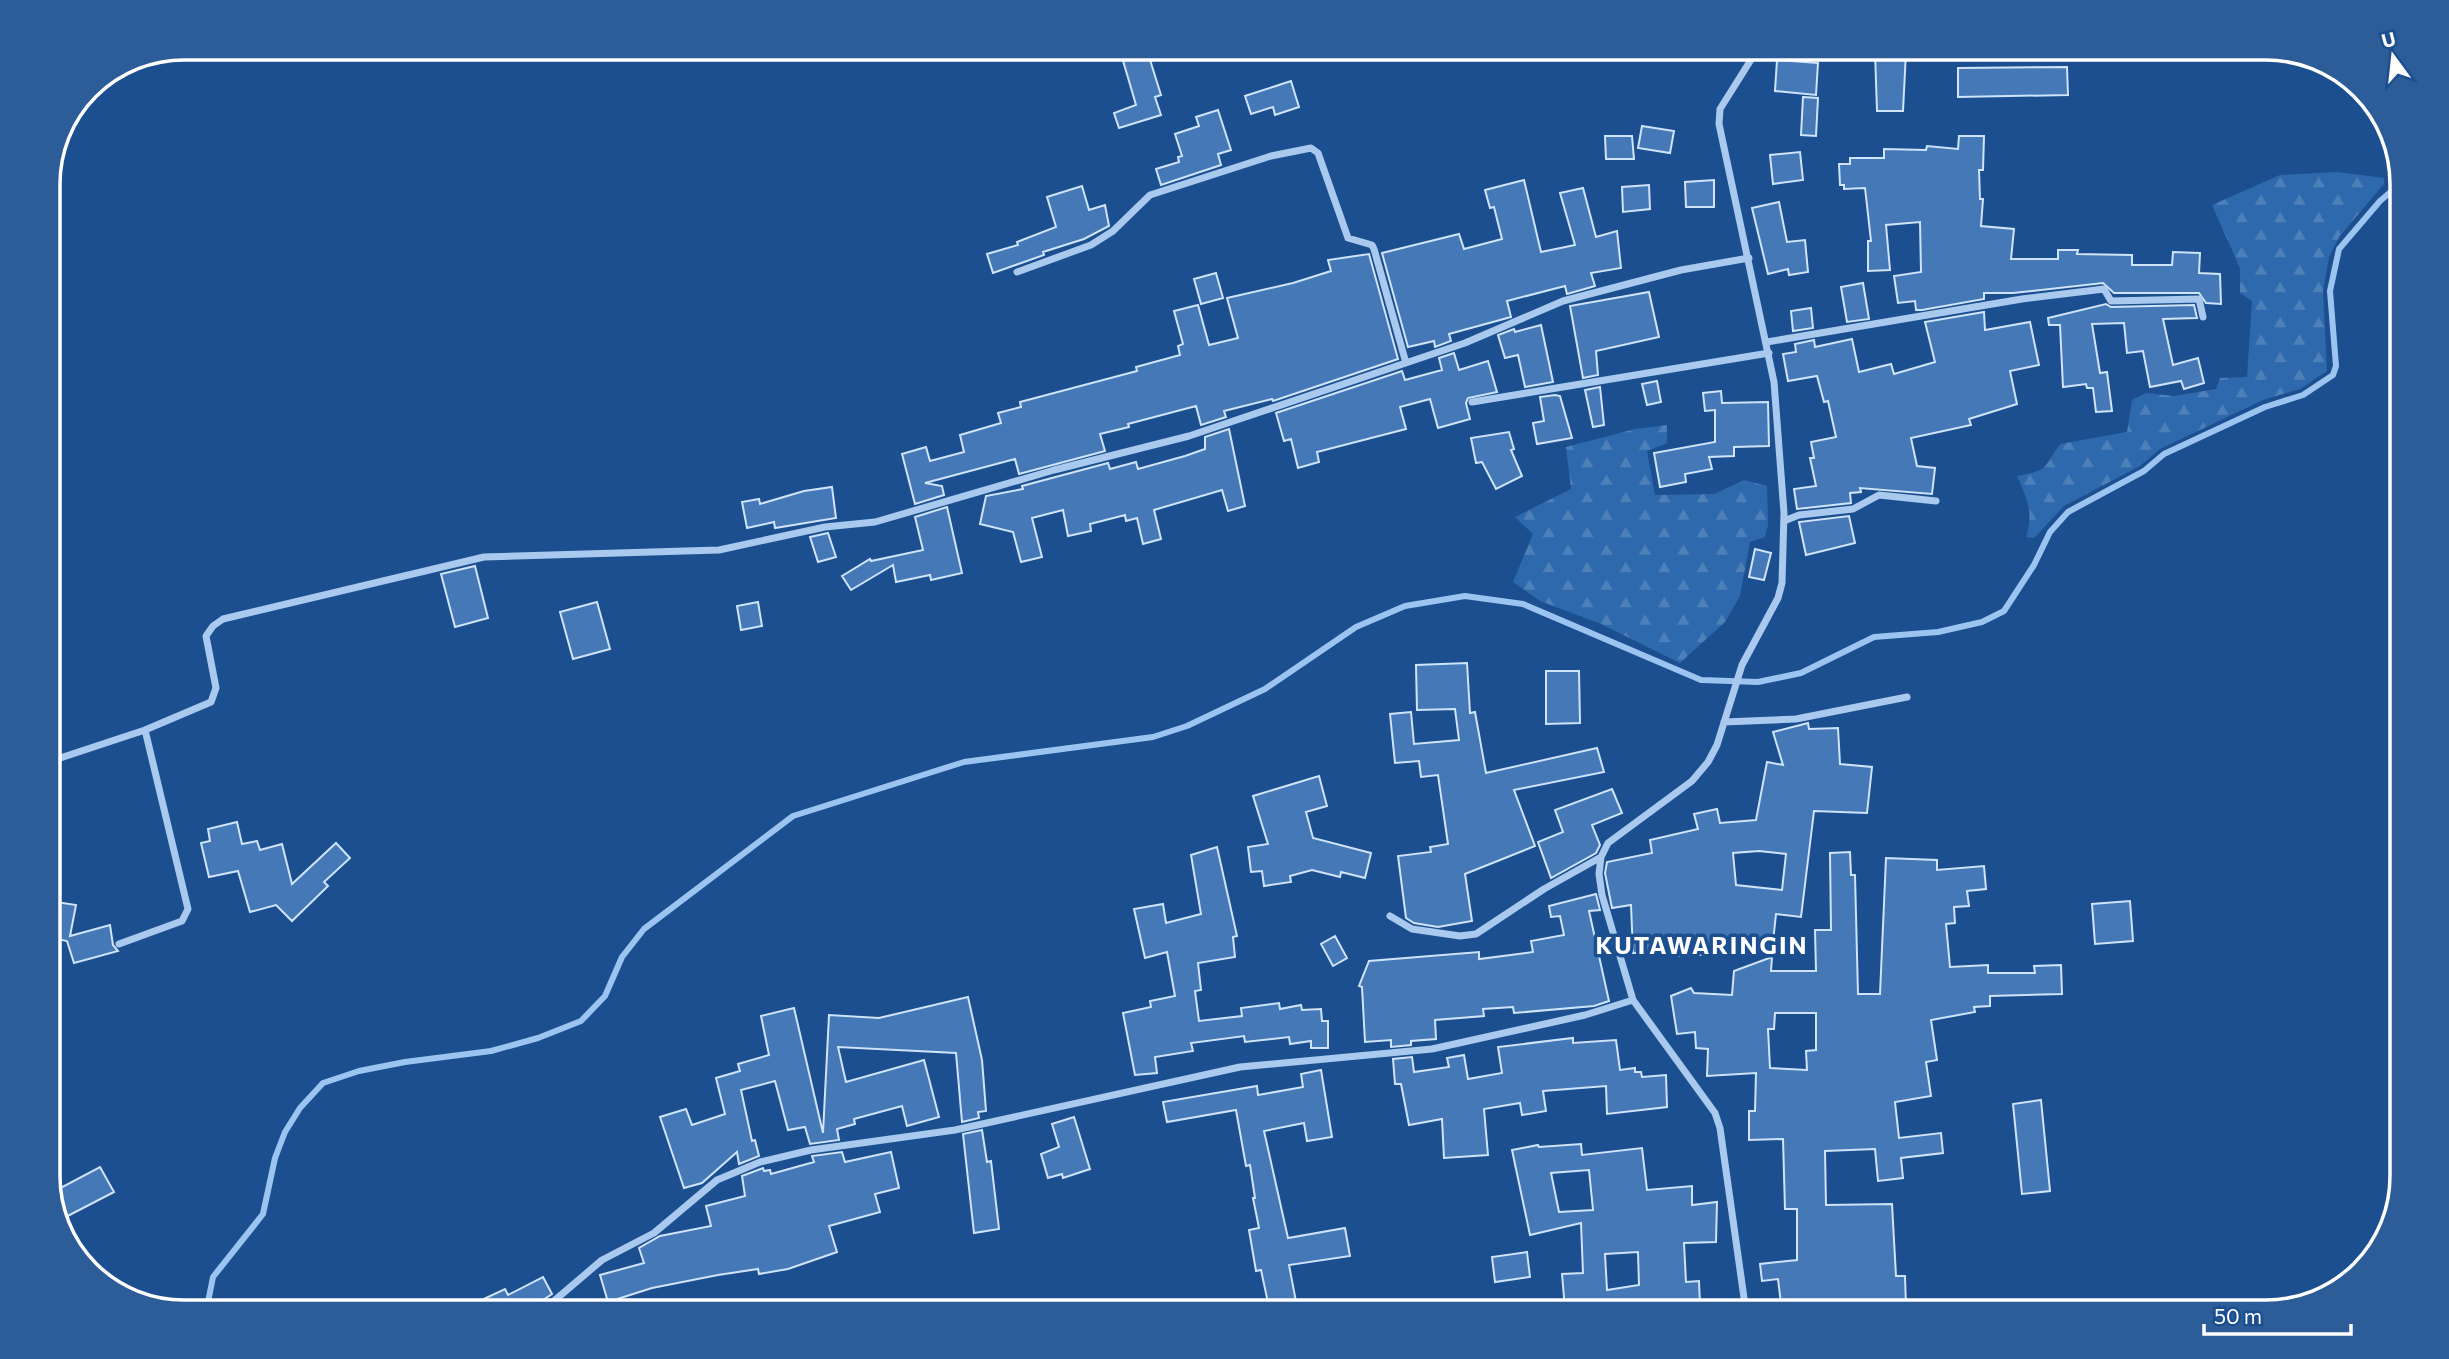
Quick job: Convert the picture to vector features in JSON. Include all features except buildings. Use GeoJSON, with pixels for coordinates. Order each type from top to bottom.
{"type":"FeatureCollection","features":[{"type":"Feature","properties":{"kind":"street"},"geometry":{"type":"LineString","coordinates":[[1744,1300],[1720,1128],[1715,1113],[1633,1000],[1602,895],[1601,857],[1608,843],[1621,831],[1692,780],[1717,746],[1742,665],[1778,598],[1782,583],[1784,521],[1769,353],[1719,124],[1720,108],[1751,60]]}},
{"type":"Feature","properties":{"kind":"street"},"geometry":{"type":"LineString","coordinates":[[1017,272],[1091,245],[1113,231],[1150,195],[1270,156],[1311,148],[1318,153],[1348,238],[1372,245],[1374,249],[1406,363]]}},
{"type":"Feature","properties":{"kind":"street"},"geometry":{"type":"LineString","coordinates":[[60,758],[145,730],[211,702],[216,688],[206,635],[223,619],[484,557],[719,550],[825,527],[875,522],[1054,470],[1189,436],[1465,343],[1563,301],[1681,270],[1749,258]]}},
{"type":"Feature","properties":{"kind":"street"},"geometry":{"type":"LineString","coordinates":[[1767,342],[2022,299],[2105,289],[2111,301],[2199,299],[2203,317]]}},
{"type":"Feature","properties":{"kind":"street"},"geometry":{"type":"LineString","coordinates":[[1472,402],[1769,353]]}},
{"type":"Feature","properties":{"kind":"street"},"geometry":{"type":"LineString","coordinates":[[1784,521],[1799,515],[1853,509],[1879,495],[1936,501]]}},
{"type":"Feature","properties":{"kind":"street"},"geometry":{"type":"LineString","coordinates":[[1724,722],[1796,719],[1907,697]]}},
{"type":"Feature","properties":{"kind":"street"},"geometry":{"type":"LineString","coordinates":[[119,944],[182,921],[188,909],[145,730]]}},
{"type":"Feature","properties":{"kind":"street"},"geometry":{"type":"LineString","coordinates":[[1390,916],[1412,929],[1460,936],[1476,934],[1544,889],[1601,857]]}},
{"type":"Feature","properties":{"kind":"street"},"geometry":{"type":"LineString","coordinates":[[555,1300],[603,1260],[654,1233],[699,1192],[717,1180],[760,1161],[811,1150],[956,1130],[1240,1067],[1432,1049],[1585,1015],[1633,1000]]}},
{"type":"Feature","properties":{"kind":"green space"},"geometry":{"type":"Polygon","coordinates":[[[2337,172],[2384,178],[2384,184],[2339,237],[2329,257],[2323,291],[2327,371],[2300,389],[2263,400],[2160,449],[2140,466],[2064,506],[2034,538],[2026,537],[2029,513],[2017,476],[2041,470],[2060,444],[2127,432],[2132,400],[2146,393],[2174,396],[2216,389],[2220,378],[2247,377],[2252,301],[2240,293],[2240,268],[2212,205],[2280,175],[2337,172]]]}},
{"type":"Feature","properties":{"kind":"green space"},"geometry":{"type":"Polygon","coordinates":[[[1667,425],[1667,443],[1647,451],[1655,495],[1714,494],[1744,480],[1767,486],[1768,525],[1765,537],[1750,542],[1740,596],[1725,622],[1680,663],[1601,624],[1540,601],[1513,582],[1533,534],[1515,517],[1571,489],[1566,447],[1635,429],[1667,425]]]}},
{"type":"Feature","properties":{"kind":"waterway"},"geometry":{"type":"LineString","coordinates":[[208,1300],[213,1277],[263,1214],[275,1158],[285,1132],[300,1108],[323,1083],[359,1071],[405,1062],[491,1051],[538,1038],[581,1021],[605,996],[622,957],[644,929],[793,816],[964,762],[1153,737],[1187,726],[1265,689],[1356,627],[1405,606],[1465,596],[1523,604],[1701,680],[1758,682],[1801,673],[1874,637],[1938,632],[1982,622],[2004,611],[2034,565],[2050,532],[2068,512],[2144,471],[2164,454],[2265,407],[2303,395],[2333,375],[2336,366],[2330,291],[2339,249],[2389,193]]}},
{"type":"Feature","properties":{"kind":"district","name":"KUTAWARINGIN"},"geometry":{"type":"Point","coordinates":[1702,946]}}]}
